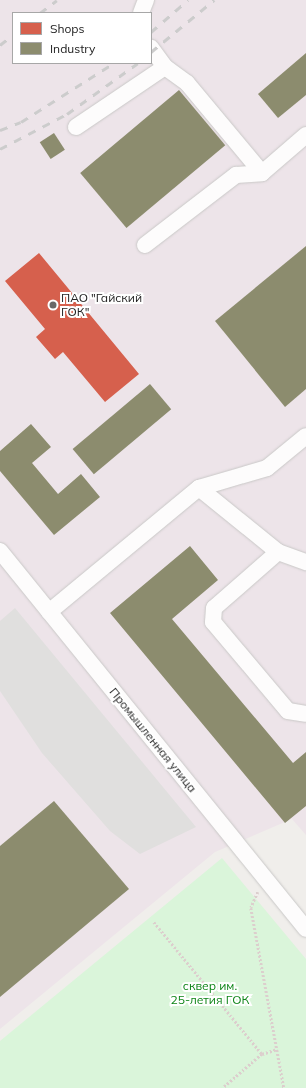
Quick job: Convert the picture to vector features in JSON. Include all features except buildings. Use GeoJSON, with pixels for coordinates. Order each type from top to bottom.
{"type":"FeatureCollection","features":[{"type":"Feature","properties":{"kind":"street"},"geometry":{"type":"LineString","coordinates":[[141,12],[146,0]]}},
{"type":"Feature","properties":{"kind":"street"},"geometry":{"type":"LineString","coordinates":[[152,49],[165,67],[187,82],[262,173]]}},
{"type":"Feature","properties":{"kind":"street"},"geometry":{"type":"LineString","coordinates":[[76,127],[165,67]]}},
{"type":"Feature","properties":{"kind":"street"},"geometry":{"type":"LineString","coordinates":[[145,245],[236,175],[262,173],[306,135]]}},
{"type":"Feature","properties":{"kind":"street"},"geometry":{"type":"LineString","coordinates":[[49,612],[199,488],[267,468],[306,436]]}},
{"type":"Feature","properties":{"kind":"street"},"geometry":{"type":"LineString","coordinates":[[199,488],[278,552],[306,562]]}},
{"type":"Feature","properties":{"kind":"street","name":"Промышленная улица"},"geometry":{"type":"LineString","coordinates":[[0,551],[306,929]]}},
{"type":"Feature","properties":{"kind":"street"},"geometry":{"type":"LineString","coordinates":[[278,552],[214,608],[213,622],[288,711],[306,714]]}},
{"type":"Feature","properties":{"kind":"path"},"geometry":{"type":"LineString","coordinates":[[268,882],[254,897],[252,908],[284,1088]]}},
{"type":"Feature","properties":{"kind":"path"},"geometry":{"type":"LineString","coordinates":[[154,922],[262,1054]]}},
{"type":"Feature","properties":{"kind":"path"},"geometry":{"type":"LineString","coordinates":[[223,1088],[262,1054],[277,1050]]}},
{"type":"Feature","properties":{"kind":"shaded area"},"geometry":{"type":"Polygon","coordinates":[[[0,0],[306,0],[306,835],[292,819],[215,852],[0,1029],[0,0]]]}},
{"type":"Feature","properties":{"kind":"shaded area"},"geometry":{"type":"Polygon","coordinates":[[[15,608],[196,827],[140,854],[110,831],[42,753],[0,691],[0,621],[15,608]]]}},
{"type":"Feature","properties":{"kind":"green space","name":"сквер им. 25-летия ГОК"},"geometry":{"type":"Polygon","coordinates":[[[222,858],[306,959],[306,1088],[0,1088],[0,1041],[222,858]]]}},
{"type":"Feature","properties":{"kind":"railway"},"geometry":{"type":"LineString","coordinates":[[41,12],[57,0]]}},
{"type":"Feature","properties":{"kind":"railway"},"geometry":{"type":"LineString","coordinates":[[152,31],[188,0]]}},
{"type":"Feature","properties":{"kind":"railway"},"geometry":{"type":"LineString","coordinates":[[152,51],[214,0]]}},
{"type":"Feature","properties":{"kind":"railway"},"geometry":{"type":"LineString","coordinates":[[0,45],[12,36]]}},
{"type":"Feature","properties":{"kind":"railway"},"geometry":{"type":"LineString","coordinates":[[0,130],[21,122],[112,64]]}},
{"type":"Feature","properties":{"kind":"railway"},"geometry":{"type":"LineString","coordinates":[[0,149],[67,114],[137,64]]}},
{"type":"Feature","properties":{"kind":"place","name":"ПАО \"Гайский ГОК\""},"geometry":{"type":"Point","coordinates":[53,305]}}]}
